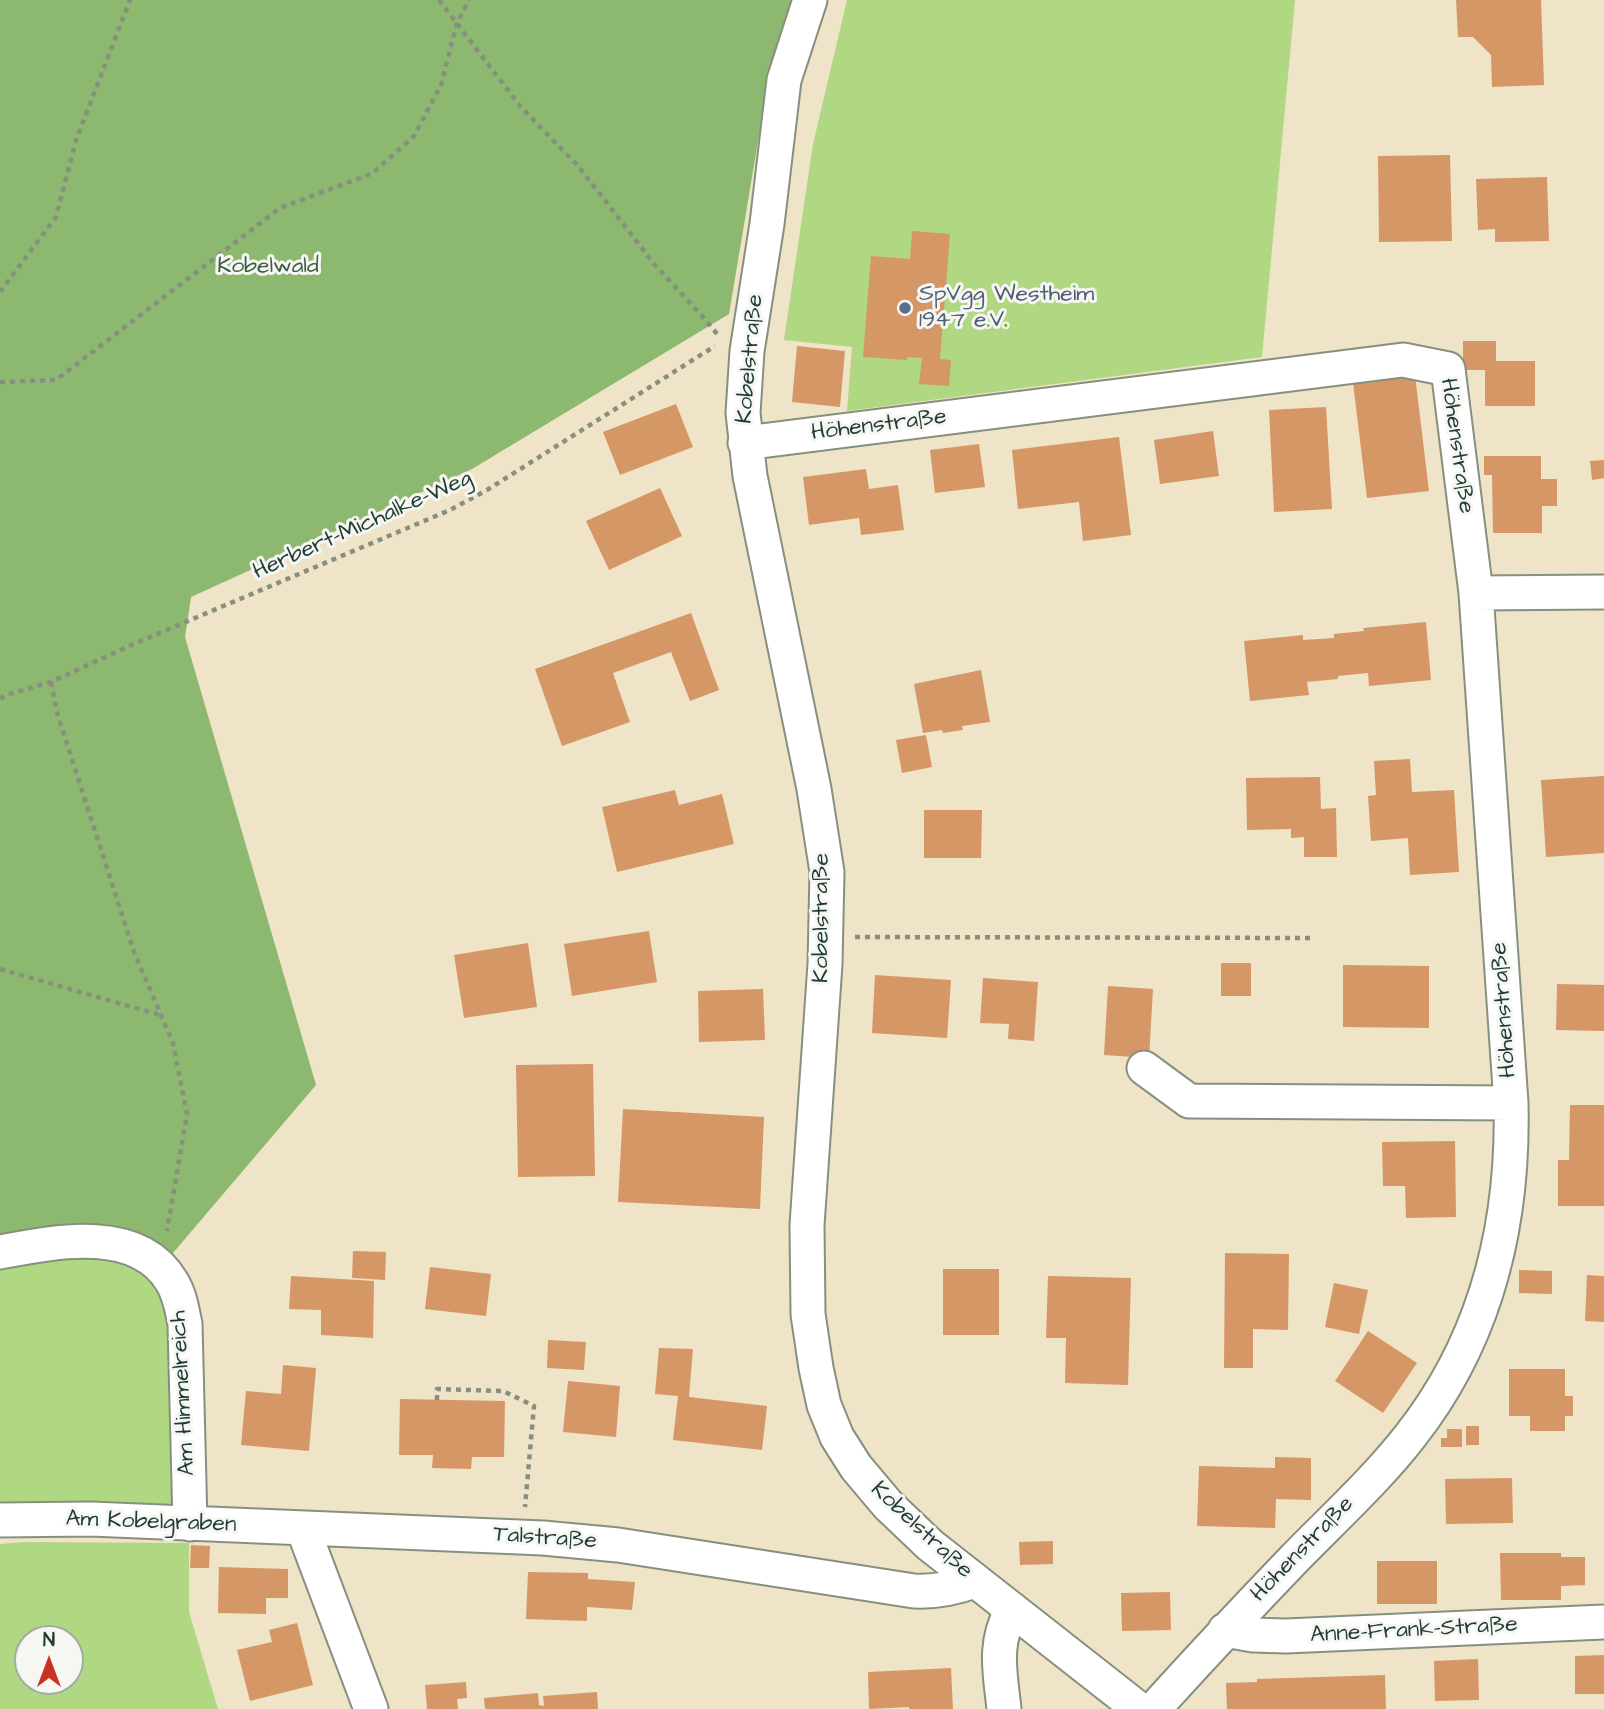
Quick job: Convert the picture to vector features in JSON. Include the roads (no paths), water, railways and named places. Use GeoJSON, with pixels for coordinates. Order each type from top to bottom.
{"type":"FeatureCollection","features":[{"type":"Feature","properties":{"kind":"street","name":"Kobelstraße"},"geometry":{"type":"LineString","coordinates":[[810,0],[785,80],[767,224],[747,351],[743,412],[750,476],[814,789],[827,872],[807,1225],[808,1314],[816,1368],[824,1405],[837,1437],[856,1467],[905,1521],[974,1581],[1139,1709]]}},
{"type":"Feature","properties":{"kind":"street","name":"Höhenstraße"},"geometry":{"type":"LineString","coordinates":[[745,443],[1404,360],[1448,369],[1476,593],[1511,1103],[1510,1181],[1500,1245],[1486,1296],[1472,1333],[1454,1368],[1412,1434],[1387,1464],[1225,1630],[1154,1709]]}},
{"type":"Feature","properties":{"kind":"street"},"geometry":{"type":"LineString","coordinates":[[1476,593],[1604,592]]}},
{"type":"Feature","properties":{"kind":"street","name":"Höhenstraße"},"geometry":{"type":"LineString","coordinates":[[1144,1068],[1189,1101],[1511,1103]]}},
{"type":"Feature","properties":{"kind":"street","name":"Am Himmelreich"},"geometry":{"type":"LineString","coordinates":[[0,1252],[56,1242],[87,1240],[113,1244],[141,1254],[161,1267],[173,1283],[185,1324],[190,1524]]}},
{"type":"Feature","properties":{"kind":"street","name":"Am Kobelgraben"},"geometry":{"type":"LineString","coordinates":[[0,1520],[91,1519],[303,1529]]}},
{"type":"Feature","properties":{"kind":"street"},"geometry":{"type":"LineString","coordinates":[[303,1529],[371,1709]]}},
{"type":"Feature","properties":{"kind":"street","name":"Talstraße"},"geometry":{"type":"LineString","coordinates":[[303,1529],[522,1536],[618,1545],[914,1591],[955,1589],[974,1581]]}},
{"type":"Feature","properties":{"kind":"street"},"geometry":{"type":"LineString","coordinates":[[1004,1709],[998,1651],[1002,1627],[1012,1609]]}},
{"type":"Feature","properties":{"kind":"street","name":"Anne-Frank-Straße"},"geometry":{"type":"LineString","coordinates":[[1225,1630],[1253,1635],[1286,1636],[1604,1622]]}},
{"type":"Feature","properties":{"kind":"place","name":"SpVgg Westheim 1947 e.V."},"geometry":{"type":"Point","coordinates":[905,308]}},
{"type":"Feature","properties":{"kind":"park label","name":"Kobelwald"},"geometry":{"type":"Point","coordinates":[268,267]}}]}
